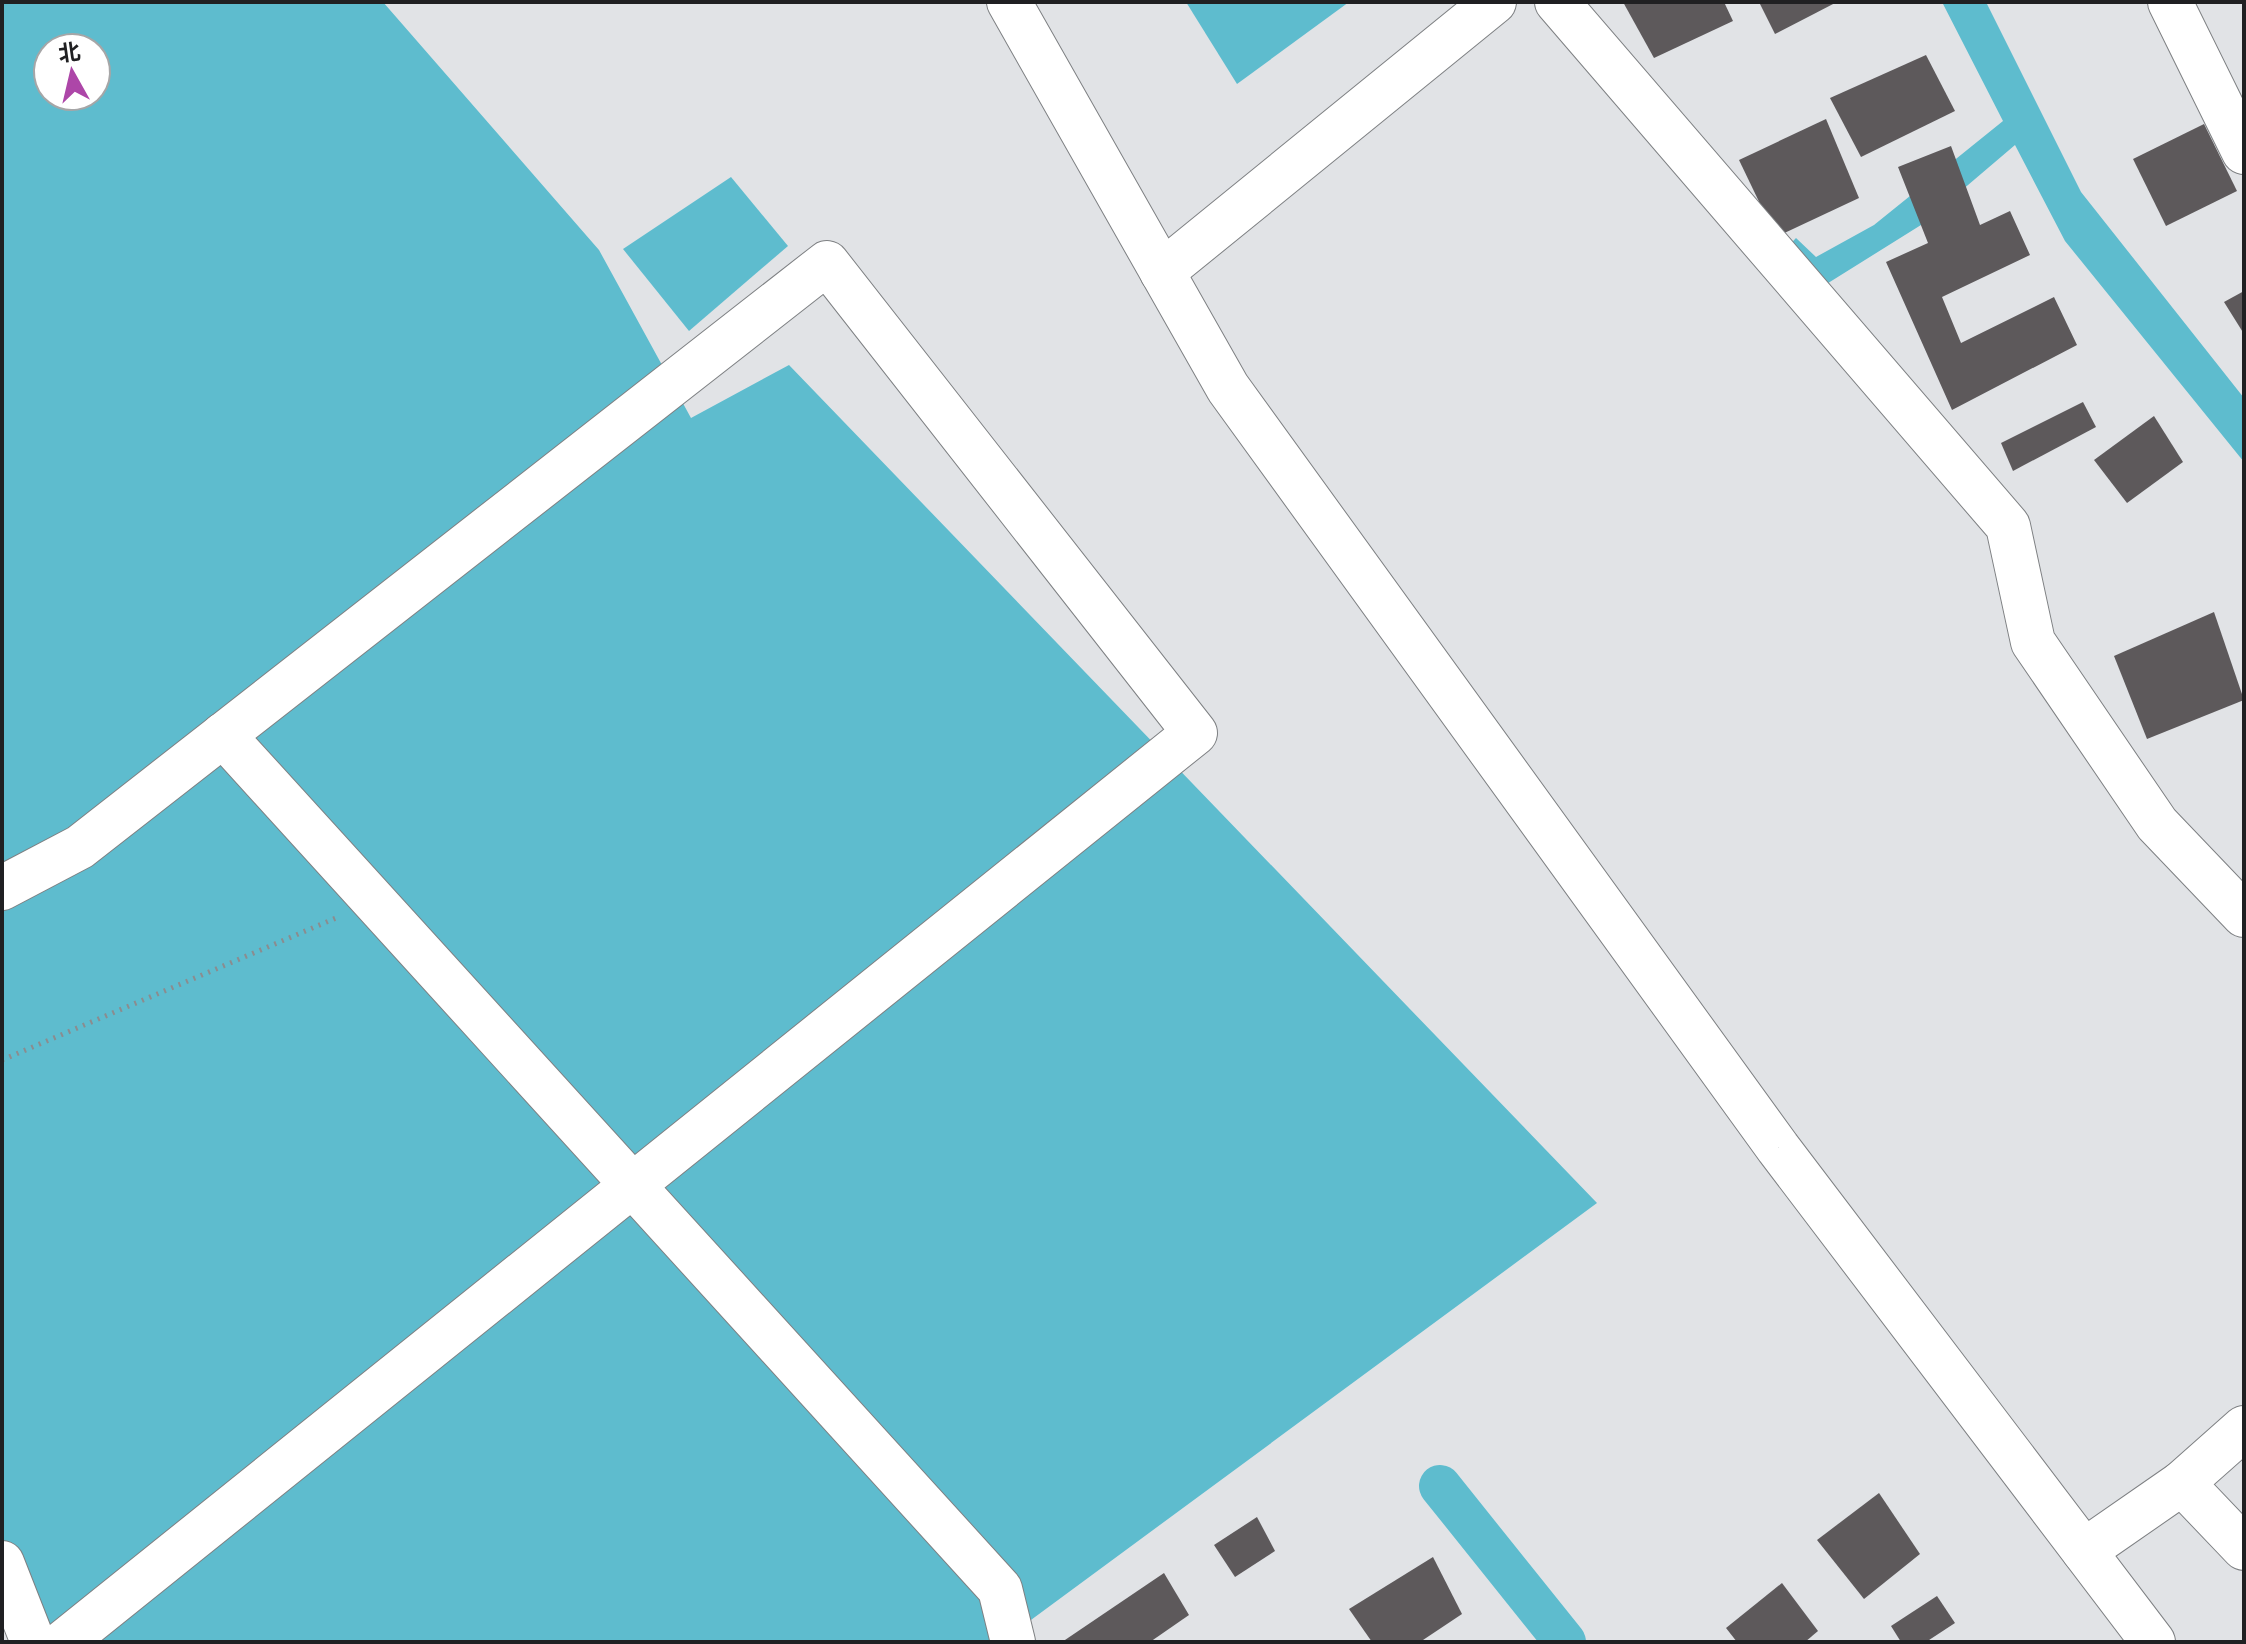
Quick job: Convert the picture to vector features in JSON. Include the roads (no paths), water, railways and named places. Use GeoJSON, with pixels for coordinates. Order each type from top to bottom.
{"type":"FeatureCollection","features":[{"type":"Feature","properties":{"kind":"street"},"geometry":{"type":"LineString","coordinates":[[1009,2],[1228,388],[1778,1148],[2153,1642]]}},
{"type":"Feature","properties":{"kind":"street"},"geometry":{"type":"LineString","coordinates":[[1162,272],[1494,2]]}},
{"type":"Feature","properties":{"kind":"street"},"geometry":{"type":"LineString","coordinates":[[1557,2],[2008,526],[2033,642],[2157,824],[2244,915]]}},
{"type":"Feature","properties":{"kind":"street"},"geometry":{"type":"LineString","coordinates":[[2,888],[80,847],[827,263],[1195,733],[64,1642]]}},
{"type":"Feature","properties":{"kind":"street"},"geometry":{"type":"LineString","coordinates":[[223,735],[1000,1589],[1013,1642]]}},
{"type":"Feature","properties":{"kind":"street"},"geometry":{"type":"LineString","coordinates":[[2084,1551],[2182,1483],[2244,1428]]}},
{"type":"Feature","properties":{"kind":"street"},"geometry":{"type":"LineString","coordinates":[[2182,1483],[2244,1548]]}},
{"type":"Feature","properties":{"kind":"street"},"geometry":{"type":"LineString","coordinates":[[2,1563],[33,1642]]}},
{"type":"Feature","properties":{"kind":"water"},"geometry":{"type":"Polygon","coordinates":[[[2,2],[383,2],[599,250],[691,418],[789,365],[1597,1203],[1001,1642],[29,1642],[2,1551],[2,2]]]}},
{"type":"Feature","properties":{"kind":"water"},"geometry":{"type":"Polygon","coordinates":[[[1186,2],[1349,2],[1237,84],[1186,2]]]}},
{"type":"Feature","properties":{"kind":"water"},"geometry":{"type":"Polygon","coordinates":[[[1942,2],[1986,2],[2081,192],[2244,398],[2244,462],[2065,241],[2015,145],[1921,225],[1825,285],[1781,254],[1796,238],[1816,257],[1874,225],[2003,121],[1942,2]]]}},
{"type":"Feature","properties":{"kind":"water"},"geometry":{"type":"Polygon","coordinates":[[[731,177],[788,246],[689,331],[623,249],[731,177]]]}},
{"type":"Feature","properties":{"kind":"waterway"},"geometry":{"type":"LineString","coordinates":[[1440,1486],[1565,1642]]}}]}
